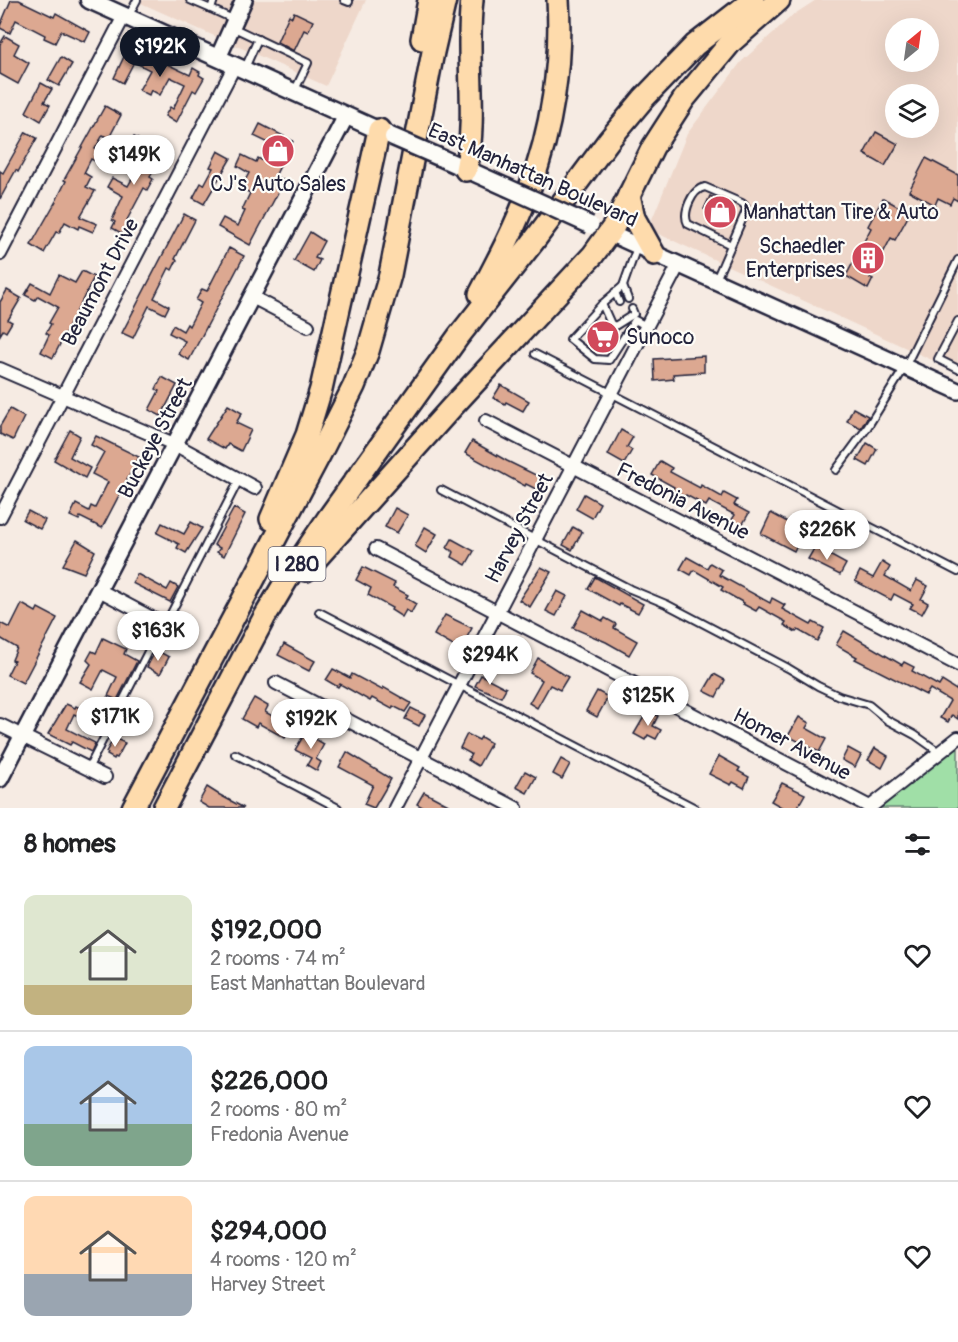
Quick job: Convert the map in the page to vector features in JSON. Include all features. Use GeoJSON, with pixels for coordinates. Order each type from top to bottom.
{"type":"FeatureCollection","features":[{"type":"Feature","properties":{"kind":"highway"},"geometry":{"type":"LineString","coordinates":[[408,174],[411,102],[429,0]]}},
{"type":"Feature","properties":{"kind":"highway"},"geometry":{"type":"LineString","coordinates":[[408,174],[445,0]]}},
{"type":"Feature","properties":{"kind":"highway"},"geometry":{"type":"LineString","coordinates":[[466,170],[472,130],[470,23],[472,0]]}},
{"type":"Feature","properties":{"kind":"highway"},"geometry":{"type":"LineString","coordinates":[[458,337],[512,232],[538,165],[556,74],[560,30],[558,0]]}},
{"type":"Feature","properties":{"kind":"highway"},"geometry":{"type":"LineString","coordinates":[[458,337],[609,140],[644,98],[695,45],[753,0]]}},
{"type":"Feature","properties":{"kind":"highway"},"geometry":{"type":"LineString","coordinates":[[264,618],[351,518],[593,255],[599,229],[629,195],[653,147],[695,84],[731,42],[779,0]]}},
{"type":"Feature","properties":{"kind":"highway"},"geometry":{"type":"LineString","coordinates":[[239,603],[315,412],[386,134]]}},
{"type":"Feature","properties":{"kind":"highway","name":"I 280"},"geometry":{"type":"LineString","coordinates":[[133,808],[357,378],[368,351],[390,275],[408,174]]}},
{"type":"Feature","properties":{"kind":"highway"},"geometry":{"type":"LineString","coordinates":[[629,195],[634,218],[646,250]]}},
{"type":"Feature","properties":{"kind":"highway","name":"I 280"},"geometry":{"type":"LineString","coordinates":[[164,808],[264,618],[307,548],[458,337]]}},
{"type":"Feature","properties":{"kind":"main road","name":"East Manhattan Boulevard"},"geometry":{"type":"LineString","coordinates":[[89,0],[119,11],[239,68],[599,229]]}},
{"type":"Feature","properties":{"kind":"street"},"geometry":{"type":"LineString","coordinates":[[218,58],[244,0]]}},
{"type":"Feature","properties":{"kind":"street"},"geometry":{"type":"LineString","coordinates":[[0,254],[119,11]]}},
{"type":"Feature","properties":{"kind":"street","name":"Beaumont Drive"},"geometry":{"type":"LineString","coordinates":[[0,517],[239,68]]}},
{"type":"Feature","properties":{"kind":"street","name":"Buckeye Street"},"geometry":{"type":"LineString","coordinates":[[0,779],[346,116]]}},
{"type":"Feature","properties":{"kind":"street","name":"East Manhattan Boulevard"},"geometry":{"type":"LineString","coordinates":[[599,229],[958,392]]}},
{"type":"Feature","properties":{"kind":"street","name":"Harvey Street"},"geometry":{"type":"LineString","coordinates":[[395,808],[678,266]]}},
{"type":"Feature","properties":{"kind":"street"},"geometry":{"type":"LineString","coordinates":[[252,297],[308,326]]}},
{"type":"Feature","properties":{"kind":"street"},"geometry":{"type":"LineString","coordinates":[[0,369],[176,445],[255,488]]}},
{"type":"Feature","properties":{"kind":"street","name":"Fredonia Avenue"},"geometry":{"type":"LineString","coordinates":[[486,422],[958,665]]}},
{"type":"Feature","properties":{"kind":"street","name":"Homer Avenue"},"geometry":{"type":"LineString","coordinates":[[376,549],[869,808]]}},
{"type":"Feature","properties":{"kind":"street"},"geometry":{"type":"LineString","coordinates":[[99,590],[182,634]]}},
{"type":"Feature","properties":{"kind":"street"},"geometry":{"type":"LineString","coordinates":[[276,684],[516,808]]}},
{"type":"Feature","properties":{"kind":"street"},"geometry":{"type":"LineString","coordinates":[[0,725],[105,777]]}},
{"type":"Feature","properties":{"kind":"street"},"geometry":{"type":"LineString","coordinates":[[869,808],[958,738]]}},
{"type":"Feature","properties":{"kind":"lane"},"geometry":{"type":"LineString","coordinates":[[119,11],[137,0]]}},
{"type":"Feature","properties":{"kind":"lane"},"geometry":{"type":"LineString","coordinates":[[190,0],[211,9],[258,39],[308,63],[294,92]]}},
{"type":"Feature","properties":{"kind":"lane"},"geometry":{"type":"LineString","coordinates":[[211,9],[214,0]]}},
{"type":"Feature","properties":{"kind":"lane"},"geometry":{"type":"LineString","coordinates":[[239,68],[258,39]]}},
{"type":"Feature","properties":{"kind":"lane"},"geometry":{"type":"LineString","coordinates":[[715,282],[746,211],[742,203],[705,187],[700,188],[696,191],[686,212],[685,218],[688,224],[731,245]]}},
{"type":"Feature","properties":{"kind":"lane"},"geometry":{"type":"LineString","coordinates":[[646,250],[623,286],[602,304],[570,339],[595,359],[609,360],[635,320],[646,326]]}},
{"type":"Feature","properties":{"kind":"lane"},"geometry":{"type":"LineString","coordinates":[[836,470],[867,428],[904,367],[958,260]]}},
{"type":"Feature","properties":{"kind":"lane"},"geometry":{"type":"LineString","coordinates":[[623,286],[628,298]]}},
{"type":"Feature","properties":{"kind":"lane"},"geometry":{"type":"LineString","coordinates":[[615,292],[620,302]]}},
{"type":"Feature","properties":{"kind":"lane"},"geometry":{"type":"LineString","coordinates":[[602,304],[611,324],[615,326],[624,316],[634,314],[632,309]]}},
{"type":"Feature","properties":{"kind":"lane"},"geometry":{"type":"LineString","coordinates":[[624,316],[629,329]]}},
{"type":"Feature","properties":{"kind":"lane"},"geometry":{"type":"LineString","coordinates":[[958,321],[938,359],[958,369]]}},
{"type":"Feature","properties":{"kind":"lane"},"geometry":{"type":"LineString","coordinates":[[619,345],[632,353]]}},
{"type":"Feature","properties":{"kind":"lane"},"geometry":{"type":"LineString","coordinates":[[535,354],[958,573]]}},
{"type":"Feature","properties":{"kind":"lane"},"geometry":{"type":"LineString","coordinates":[[88,769],[240,479]]}},
{"type":"Feature","properties":{"kind":"lane"},"geometry":{"type":"LineString","coordinates":[[441,490],[758,652],[818,686],[868,705],[887,720],[915,735],[939,752]]}},
{"type":"Feature","properties":{"kind":"lane"},"geometry":{"type":"LineString","coordinates":[[319,612],[695,808]]}},
{"type":"Feature","properties":{"kind":"lane"},"geometry":{"type":"LineString","coordinates":[[235,754],[338,808]]}},
{"type":"Feature","properties":{"kind":"shaded area"},"geometry":{"type":"Polygon","coordinates":[[[134,0],[366,0],[326,86],[134,0]]]}},
{"type":"Feature","properties":{"kind":"shaded area"},"geometry":{"type":"Polygon","coordinates":[[[816,0],[958,0],[958,372],[648,229],[687,134],[741,62],[793,15],[816,0]]]}},
{"type":"Feature","properties":{"kind":"green space"},"geometry":{"type":"Polygon","coordinates":[[[958,743],[958,808],[878,808],[958,743]]]}},
{"type":"Feature","properties":{"kind":"building"},"geometry":{"type":"Polygon","coordinates":[[[11,0],[19,0],[54,17],[56,13],[90,32],[85,42],[61,31],[55,43],[44,38],[45,35],[16,20],[10,33],[0,26],[11,0]]]}},
{"type":"Feature","properties":{"kind":"building"},"geometry":{"type":"Polygon","coordinates":[[[294,12],[313,21],[308,32],[304,30],[294,51],[277,42],[289,15],[292,17],[294,12]]]}},
{"type":"Feature","properties":{"kind":"building"},"geometry":{"type":"Polygon","coordinates":[[[5,36],[19,44],[14,54],[29,63],[18,84],[0,74],[0,44],[5,36]]]}},
{"type":"Feature","properties":{"kind":"building"},"geometry":{"type":"Polygon","coordinates":[[[129,46],[190,75],[193,68],[204,78],[196,92],[193,90],[176,123],[165,116],[170,107],[173,109],[185,84],[170,77],[160,95],[151,90],[149,95],[139,90],[150,70],[134,62],[123,83],[114,78],[129,46]]]}},
{"type":"Feature","properties":{"kind":"building"},"geometry":{"type":"Polygon","coordinates":[[[61,57],[72,64],[59,86],[48,80],[61,57]]]}},
{"type":"Feature","properties":{"kind":"building"},"geometry":{"type":"Polygon","coordinates":[[[41,83],[52,89],[44,102],[50,105],[41,121],[26,112],[41,83]]]}},
{"type":"Feature","properties":{"kind":"building"},"geometry":{"type":"Polygon","coordinates":[[[105,106],[121,115],[109,138],[103,135],[95,149],[114,158],[109,168],[91,159],[84,173],[91,177],[86,187],[95,191],[80,217],[97,224],[93,232],[79,226],[78,229],[65,222],[59,233],[56,232],[44,253],[31,245],[105,106]]]}},
{"type":"Feature","properties":{"kind":"building"},"geometry":{"type":"Polygon","coordinates":[[[260,124],[293,141],[275,176],[283,180],[282,185],[250,245],[218,227],[223,218],[238,226],[245,211],[242,210],[250,193],[241,188],[249,173],[237,166],[242,155],[256,162],[258,158],[263,161],[271,144],[254,136],[260,124]]]}},
{"type":"Feature","properties":{"kind":"building"},"geometry":{"type":"Polygon","coordinates":[[[26,132],[37,138],[0,199],[0,171],[3,173],[26,132]]]}},
{"type":"Feature","properties":{"kind":"building"},"geometry":{"type":"Polygon","coordinates":[[[876,132],[898,144],[885,166],[864,154],[876,132]]]}},
{"type":"Feature","properties":{"kind":"building"},"geometry":{"type":"Polygon","coordinates":[[[134,137],[143,142],[142,146],[161,157],[150,177],[153,179],[147,190],[144,188],[127,220],[130,221],[123,234],[112,228],[115,222],[112,220],[123,196],[107,187],[112,178],[128,186],[143,159],[143,155],[129,148],[134,137]]]}},
{"type":"Feature","properties":{"kind":"building"},"geometry":{"type":"Polygon","coordinates":[[[218,151],[231,158],[204,204],[193,198],[201,183],[204,185],[213,168],[210,167],[218,151]]]}},
{"type":"Feature","properties":{"kind":"building"},"geometry":{"type":"Polygon","coordinates":[[[926,158],[958,175],[958,201],[953,198],[950,204],[938,198],[935,205],[909,191],[926,158]]]}},
{"type":"Feature","properties":{"kind":"building","name":"Manhattan Tire & Auto"},"geometry":{"type":"Polygon","coordinates":[[[710,196],[732,206],[720,228],[712,224],[716,214],[704,209],[710,196]]]}},
{"type":"Feature","properties":{"kind":"building","name":"Schaedler Enterprises"},"geometry":{"type":"Polygon","coordinates":[[[883,198],[910,213],[895,240],[891,238],[870,278],[873,279],[868,289],[846,276],[871,228],[868,226],[883,198]]]}},
{"type":"Feature","properties":{"kind":"building"},"geometry":{"type":"Polygon","coordinates":[[[184,214],[195,220],[175,259],[177,260],[172,270],[169,268],[154,298],[169,306],[165,314],[149,306],[133,338],[122,333],[184,214]]]}},
{"type":"Feature","properties":{"kind":"building"},"geometry":{"type":"Polygon","coordinates":[[[310,232],[324,241],[315,258],[320,260],[314,272],[294,261],[310,232]]]}},
{"type":"Feature","properties":{"kind":"building"},"geometry":{"type":"Polygon","coordinates":[[[229,248],[244,256],[189,360],[178,354],[185,341],[169,333],[173,325],[183,331],[187,324],[189,326],[201,303],[196,300],[202,289],[207,291],[229,248]]]}},
{"type":"Feature","properties":{"kind":"building"},"geometry":{"type":"Polygon","coordinates":[[[82,271],[94,277],[53,358],[41,352],[49,335],[46,333],[51,324],[49,323],[58,307],[38,296],[35,300],[25,295],[32,283],[50,293],[59,275],[75,283],[82,271]]]}},
{"type":"Feature","properties":{"kind":"building"},"geometry":{"type":"Polygon","coordinates":[[[7,290],[21,298],[8,320],[12,322],[6,332],[3,330],[0,335],[0,302],[7,290]]]}},
{"type":"Feature","properties":{"kind":"building","name":"Sunoco"},"geometry":{"type":"Polygon","coordinates":[[[600,323],[617,332],[615,336],[617,338],[609,351],[589,341],[600,323]]]}},
{"type":"Feature","properties":{"kind":"building"},"geometry":{"type":"Polygon","coordinates":[[[704,356],[704,372],[673,374],[674,379],[655,381],[654,359],[704,356]]]}},
{"type":"Feature","properties":{"kind":"building"},"geometry":{"type":"Polygon","coordinates":[[[162,377],[177,385],[161,416],[149,410],[159,391],[156,389],[162,377]]]}},
{"type":"Feature","properties":{"kind":"building"},"geometry":{"type":"Polygon","coordinates":[[[501,385],[529,401],[523,411],[493,398],[501,385]]]}},
{"type":"Feature","properties":{"kind":"building"},"geometry":{"type":"Polygon","coordinates":[[[228,405],[242,413],[236,423],[251,430],[241,451],[228,444],[225,449],[206,439],[228,405]]]}},
{"type":"Feature","properties":{"kind":"building"},"geometry":{"type":"Polygon","coordinates":[[[853,408],[868,416],[861,428],[847,421],[853,408]]]}},
{"type":"Feature","properties":{"kind":"building"},"geometry":{"type":"Polygon","coordinates":[[[10,409],[24,417],[13,440],[0,434],[0,426],[10,409]]]}},
{"type":"Feature","properties":{"kind":"building"},"geometry":{"type":"Polygon","coordinates":[[[70,430],[80,436],[70,457],[90,468],[85,478],[54,460],[70,430]]]}},
{"type":"Feature","properties":{"kind":"building"},"geometry":{"type":"Polygon","coordinates":[[[621,430],[633,437],[627,447],[632,450],[624,464],[608,455],[621,430]]]}},
{"type":"Feature","properties":{"kind":"building"},"geometry":{"type":"Polygon","coordinates":[[[96,436],[139,457],[102,528],[80,517],[79,520],[70,516],[76,504],[89,511],[91,506],[95,508],[108,482],[92,474],[104,452],[91,445],[96,436]]]}},
{"type":"Feature","properties":{"kind":"building"},"geometry":{"type":"Polygon","coordinates":[[[472,441],[548,481],[542,492],[526,484],[525,486],[465,453],[472,441]]]}},
{"type":"Feature","properties":{"kind":"building"},"geometry":{"type":"Polygon","coordinates":[[[867,443],[877,449],[868,466],[857,460],[867,443]]]}},
{"type":"Feature","properties":{"kind":"building"},"geometry":{"type":"Polygon","coordinates":[[[660,461],[672,468],[670,472],[700,488],[701,485],[722,497],[724,493],[737,500],[734,505],[749,513],[741,527],[731,521],[735,515],[709,501],[706,506],[686,495],[685,497],[672,490],[674,487],[652,475],[660,461]]]}},
{"type":"Feature","properties":{"kind":"building"},"geometry":{"type":"Polygon","coordinates":[[[584,494],[600,503],[592,518],[576,509],[584,494]]]}},
{"type":"Feature","properties":{"kind":"building"},"geometry":{"type":"Polygon","coordinates":[[[234,508],[245,514],[224,556],[217,552],[220,548],[214,545],[234,508]]]}},
{"type":"Feature","properties":{"kind":"building"},"geometry":{"type":"Polygon","coordinates":[[[395,508],[408,515],[397,533],[385,527],[395,508]]]}},
{"type":"Feature","properties":{"kind":"building"},"geometry":{"type":"Polygon","coordinates":[[[28,511],[45,520],[40,529],[23,520],[28,511]]]}},
{"type":"Feature","properties":{"kind":"building"},"geometry":{"type":"Polygon","coordinates":[[[771,513],[804,531],[794,551],[761,534],[771,513]]]}},
{"type":"Feature","properties":{"kind":"building"},"geometry":{"type":"Polygon","coordinates":[[[191,522],[202,528],[186,553],[177,548],[179,544],[157,533],[162,523],[184,534],[191,522]]]}},
{"type":"Feature","properties":{"kind":"building"},"geometry":{"type":"Polygon","coordinates":[[[425,527],[437,534],[426,553],[415,546],[425,527]]]}},
{"type":"Feature","properties":{"kind":"building"},"geometry":{"type":"Polygon","coordinates":[[[573,527],[582,532],[572,550],[563,545],[573,527]]]}},
{"type":"Feature","properties":{"kind":"building"},"geometry":{"type":"Polygon","coordinates":[[[452,539],[474,551],[466,565],[452,557],[454,552],[447,548],[452,539]]]}},
{"type":"Feature","properties":{"kind":"building"},"geometry":{"type":"Polygon","coordinates":[[[77,540],[95,551],[84,573],[63,565],[77,540]]]}},
{"type":"Feature","properties":{"kind":"building"},"geometry":{"type":"Polygon","coordinates":[[[815,547],[846,564],[840,575],[808,559],[815,547]]]}},
{"type":"Feature","properties":{"kind":"building"},"geometry":{"type":"Polygon","coordinates":[[[687,557],[707,568],[710,563],[722,570],[719,575],[770,603],[772,598],[785,605],[782,609],[811,625],[813,622],[824,628],[817,641],[784,625],[786,622],[759,607],[756,611],[743,604],[721,590],[723,587],[694,570],[691,575],[680,569],[687,557]]]}},
{"type":"Feature","properties":{"kind":"building"},"geometry":{"type":"Polygon","coordinates":[[[882,562],[890,567],[885,576],[911,591],[917,580],[928,586],[921,599],[928,603],[922,614],[910,608],[913,604],[894,594],[891,600],[855,581],[860,571],[873,578],[882,562]]]}},
{"type":"Feature","properties":{"kind":"building"},"geometry":{"type":"Polygon","coordinates":[[[363,567],[395,583],[393,587],[408,595],[406,598],[416,604],[411,613],[406,610],[402,617],[391,610],[392,608],[368,595],[371,588],[356,580],[363,567]]]}},
{"type":"Feature","properties":{"kind":"building"},"geometry":{"type":"Polygon","coordinates":[[[541,567],[551,572],[530,607],[519,600],[541,567]]]}},
{"type":"Feature","properties":{"kind":"building"},"geometry":{"type":"Polygon","coordinates":[[[137,574],[167,590],[171,583],[178,587],[170,602],[132,583],[137,574]]]}},
{"type":"Feature","properties":{"kind":"building"},"geometry":{"type":"Polygon","coordinates":[[[595,577],[643,604],[638,613],[620,604],[619,606],[588,589],[595,577]]]}},
{"type":"Feature","properties":{"kind":"building"},"geometry":{"type":"Polygon","coordinates":[[[557,591],[567,596],[556,616],[546,611],[557,591]]]}},
{"type":"Feature","properties":{"kind":"building"},"geometry":{"type":"Polygon","coordinates":[[[22,604],[36,612],[38,608],[57,618],[23,683],[7,675],[17,648],[0,638],[0,623],[10,628],[22,604]]]}},
{"type":"Feature","properties":{"kind":"building"},"geometry":{"type":"Polygon","coordinates":[[[583,610],[603,621],[605,618],[616,624],[614,628],[637,641],[629,655],[573,628],[583,610]]]}},
{"type":"Feature","properties":{"kind":"building"},"geometry":{"type":"Polygon","coordinates":[[[445,615],[472,628],[460,650],[434,635],[445,615]]]}},
{"type":"Feature","properties":{"kind":"building"},"geometry":{"type":"Polygon","coordinates":[[[844,631],[902,665],[904,662],[914,667],[912,671],[939,686],[942,681],[956,690],[958,686],[958,719],[952,715],[948,722],[940,718],[950,701],[930,689],[926,695],[855,659],[857,657],[836,645],[844,631]]]}},
{"type":"Feature","properties":{"kind":"building"},"geometry":{"type":"Polygon","coordinates":[[[502,637],[523,648],[512,668],[493,654],[502,637]]]}},
{"type":"Feature","properties":{"kind":"building"},"geometry":{"type":"Polygon","coordinates":[[[103,638],[126,649],[124,654],[137,661],[117,700],[108,696],[117,677],[103,670],[93,689],[80,682],[91,664],[87,660],[92,651],[96,653],[103,638]]]}},
{"type":"Feature","properties":{"kind":"building"},"geometry":{"type":"Polygon","coordinates":[[[284,644],[315,661],[309,671],[278,655],[284,644]]]}},
{"type":"Feature","properties":{"kind":"building"},"geometry":{"type":"Polygon","coordinates":[[[156,650],[169,657],[160,674],[147,667],[156,650]]]}},
{"type":"Feature","properties":{"kind":"building"},"geometry":{"type":"Polygon","coordinates":[[[538,658],[568,677],[560,690],[550,685],[537,708],[529,703],[542,680],[530,673],[538,658]]]}},
{"type":"Feature","properties":{"kind":"building"},"geometry":{"type":"Polygon","coordinates":[[[333,669],[350,678],[352,674],[382,690],[383,687],[411,703],[405,712],[393,706],[392,709],[372,698],[370,701],[340,684],[338,687],[326,680],[333,669]]]}},
{"type":"Feature","properties":{"kind":"building"},"geometry":{"type":"Polygon","coordinates":[[[714,674],[725,680],[716,697],[704,691],[714,674]]]}},
{"type":"Feature","properties":{"kind":"building"},"geometry":{"type":"Polygon","coordinates":[[[481,675],[506,688],[501,697],[475,686],[481,675]]]}},
{"type":"Feature","properties":{"kind":"building"},"geometry":{"type":"Polygon","coordinates":[[[597,691],[608,697],[597,717],[586,711],[597,691]]]}},
{"type":"Feature","properties":{"kind":"building"},"geometry":{"type":"Polygon","coordinates":[[[254,698],[268,706],[265,712],[291,726],[285,738],[258,723],[256,727],[242,719],[254,698]]]}},
{"type":"Feature","properties":{"kind":"building"},"geometry":{"type":"Polygon","coordinates":[[[66,704],[88,712],[84,719],[74,714],[67,729],[95,743],[91,752],[72,742],[70,745],[48,734],[66,704]]]}},
{"type":"Feature","properties":{"kind":"building"},"geometry":{"type":"Polygon","coordinates":[[[411,708],[425,715],[419,726],[405,719],[411,708]]]}},
{"type":"Feature","properties":{"kind":"building"},"geometry":{"type":"Polygon","coordinates":[[[648,710],[658,716],[653,726],[661,730],[656,739],[648,735],[645,740],[634,734],[648,710]]]}},
{"type":"Feature","properties":{"kind":"building"},"geometry":{"type":"Polygon","coordinates":[[[799,717],[809,723],[806,728],[826,739],[819,752],[788,736],[799,717]]]}},
{"type":"Feature","properties":{"kind":"building"},"geometry":{"type":"Polygon","coordinates":[[[305,733],[324,744],[316,759],[321,762],[317,771],[307,765],[311,758],[295,750],[305,733]]]}},
{"type":"Feature","properties":{"kind":"building"},"geometry":{"type":"Polygon","coordinates":[[[467,734],[479,740],[481,737],[491,743],[478,766],[468,760],[471,754],[460,748],[467,734]]]}},
{"type":"Feature","properties":{"kind":"building"},"geometry":{"type":"Polygon","coordinates":[[[114,738],[125,743],[117,758],[114,759],[106,752],[114,738]]]}},
{"type":"Feature","properties":{"kind":"building"},"geometry":{"type":"Polygon","coordinates":[[[848,748],[861,755],[855,767],[842,760],[848,748]]]}},
{"type":"Feature","properties":{"kind":"building"},"geometry":{"type":"Polygon","coordinates":[[[875,748],[888,756],[882,768],[868,760],[875,748]]]}},
{"type":"Feature","properties":{"kind":"building"},"geometry":{"type":"Polygon","coordinates":[[[347,752],[391,779],[374,808],[364,804],[373,785],[339,767],[347,752]]]}},
{"type":"Feature","properties":{"kind":"building"},"geometry":{"type":"Polygon","coordinates":[[[719,756],[740,768],[738,771],[749,777],[744,788],[733,782],[731,785],[709,774],[719,756]]]}},
{"type":"Feature","properties":{"kind":"building"},"geometry":{"type":"Polygon","coordinates":[[[561,759],[570,764],[562,779],[553,774],[561,759]]]}},
{"type":"Feature","properties":{"kind":"building"},"geometry":{"type":"Polygon","coordinates":[[[525,771],[536,777],[527,793],[516,787],[525,771]]]}},
{"type":"Feature","properties":{"kind":"building"},"geometry":{"type":"Polygon","coordinates":[[[782,783],[805,794],[797,808],[783,808],[771,801],[782,783]]]}},
{"type":"Feature","properties":{"kind":"building"},"geometry":{"type":"Polygon","coordinates":[[[207,787],[244,808],[209,808],[199,802],[207,787]]]}},
{"type":"Feature","properties":{"kind":"building"},"geometry":{"type":"Polygon","coordinates":[[[424,792],[454,808],[424,808],[417,804],[424,792]]]}},
{"type":"Feature","properties":{"kind":"place","name":"CJ's Auto Sales"},"geometry":{"type":"Point","coordinates":[278,151]}},
{"type":"Feature","properties":{"kind":"place","name":"Manhattan Tire & Auto"},"geometry":{"type":"Point","coordinates":[720,212]}},
{"type":"Feature","properties":{"kind":"place","name":"Schaedler Enterprises"},"geometry":{"type":"Point","coordinates":[868,258]}},
{"type":"Feature","properties":{"kind":"place","name":"Sunoco"},"geometry":{"type":"Point","coordinates":[603,337]}}]}
